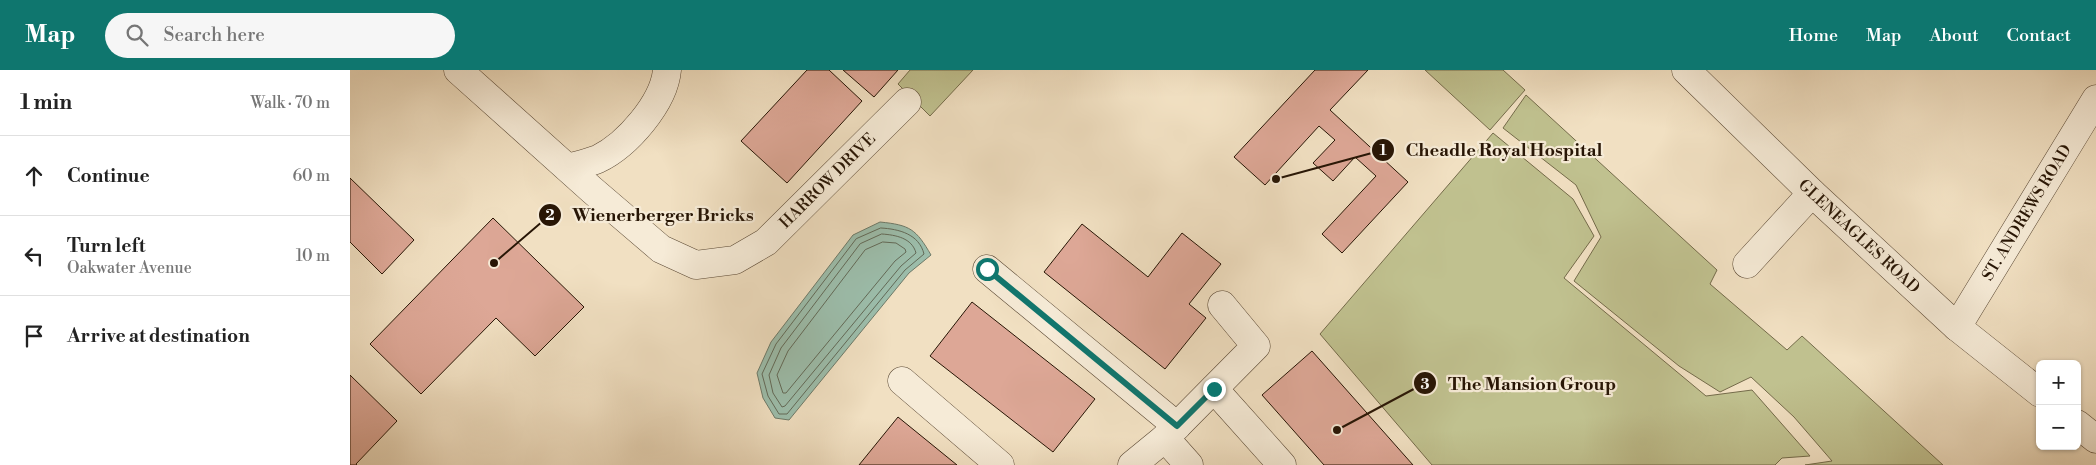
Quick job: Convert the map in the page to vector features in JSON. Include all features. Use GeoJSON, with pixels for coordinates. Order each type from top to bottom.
{"type":"FeatureCollection","features":[{"type":"Feature","properties":{"kind":"street","name":"HARROW DRIVE"},"geometry":{"type":"LineString","coordinates":[[458,70],[661,249],[696,265],[735,260],[766,242],[907,102]]}},
{"type":"Feature","properties":{"kind":"street"},"geometry":{"type":"LineString","coordinates":[[568,168],[598,159],[626,140],[652,108],[666,79],[667,70]]}},
{"type":"Feature","properties":{"kind":"street","name":"GLENEAGLES ROAD"},"geometry":{"type":"LineString","coordinates":[[1686,70],[1812,194],[1957,327],[2036,391]]}},
{"type":"Feature","properties":{"kind":"street","name":"ST. ANDREWS ROAD"},"geometry":{"type":"LineString","coordinates":[[1957,327],[2096,99]]}},
{"type":"Feature","properties":{"kind":"street"},"geometry":{"type":"LineString","coordinates":[[1747,264],[1812,194]]}},
{"type":"Feature","properties":{"kind":"street"},"geometry":{"type":"LineString","coordinates":[[987,269],[1171,432],[1189,465]]}},
{"type":"Feature","properties":{"kind":"street"},"geometry":{"type":"LineString","coordinates":[[1132,465],[1171,432],[1256,346],[1222,305]]}},
{"type":"Feature","properties":{"kind":"street"},"geometry":{"type":"LineString","coordinates":[[902,381],[1000,465]]}},
{"type":"Feature","properties":{"kind":"street"},"geometry":{"type":"LineString","coordinates":[[1214,389],[1282,465]]}},
{"type":"Feature","properties":{"kind":"street"},"geometry":{"type":"LineString","coordinates":[[2081,427],[2096,439]]}},
{"type":"Feature","properties":{"kind":"shaded area"},"geometry":{"type":"Polygon","coordinates":[[[910,70],[973,70],[930,116],[898,84],[910,70]]]}},
{"type":"Feature","properties":{"kind":"shaded area"},"geometry":{"type":"Polygon","coordinates":[[[1425,70],[1503,70],[1525,90],[1490,130],[1425,70]]]}},
{"type":"Feature","properties":{"kind":"shaded area"},"geometry":{"type":"Polygon","coordinates":[[[1526,95],[1717,270],[1710,284],[1787,350],[1802,336],[1943,465],[1805,465],[1832,461],[1794,417],[1751,377],[1720,392],[1679,366],[1574,281],[1601,237],[1576,185],[1503,128],[1526,95]]]}},
{"type":"Feature","properties":{"kind":"shaded area"},"geometry":{"type":"Polygon","coordinates":[[[1493,133],[1573,199],[1594,236],[1564,278],[1706,396],[1752,390],[1810,456],[1782,458],[1775,465],[1432,465],[1320,334],[1493,133]]]}},
{"type":"Feature","properties":{"kind":"water"},"geometry":{"type":"Polygon","coordinates":[[[880,222],[899,225],[911,230],[921,239],[931,255],[909,273],[789,420],[775,418],[763,398],[757,373],[771,342],[853,235],[880,222]]]}},
{"type":"Feature","properties":{"kind":"building"},"geometry":{"type":"Polygon","coordinates":[[[807,70],[829,70],[862,101],[787,183],[741,141],[807,70]]]}},
{"type":"Feature","properties":{"kind":"building"},"geometry":{"type":"Polygon","coordinates":[[[843,70],[898,70],[874,97],[843,70]]]}},
{"type":"Feature","properties":{"kind":"building"},"geometry":{"type":"Polygon","coordinates":[[[1315,70],[1368,70],[1330,110],[1408,182],[1342,253],[1322,234],[1376,176],[1355,157],[1333,181],[1313,163],[1335,140],[1319,126],[1265,185],[1234,157],[1315,70]]]}},
{"type":"Feature","properties":{"kind":"building"},"geometry":{"type":"Polygon","coordinates":[[[350,178],[414,240],[382,274],[350,242],[350,178]]]}},
{"type":"Feature","properties":{"kind":"building"},"geometry":{"type":"Polygon","coordinates":[[[493,218],[584,307],[535,356],[496,318],[421,394],[370,344],[493,218]]]}},
{"type":"Feature","properties":{"kind":"building"},"geometry":{"type":"Polygon","coordinates":[[[1082,224],[1148,277],[1182,233],[1221,264],[1189,304],[1206,318],[1165,369],[1044,272],[1082,224]]]}},
{"type":"Feature","properties":{"kind":"building"},"geometry":{"type":"Polygon","coordinates":[[[972,302],[1095,399],[1053,452],[930,356],[972,302]]]}},
{"type":"Feature","properties":{"kind":"building"},"geometry":{"type":"Polygon","coordinates":[[[1312,351],[1413,465],[1324,465],[1262,395],[1312,351]]]}},
{"type":"Feature","properties":{"kind":"building"},"geometry":{"type":"Polygon","coordinates":[[[350,375],[397,421],[357,465],[350,465],[350,375]]]}},
{"type":"Feature","properties":{"kind":"building"},"geometry":{"type":"Polygon","coordinates":[[[898,417],[957,465],[859,465],[898,417]]]}},
{"type":"Feature","properties":{"kind":"place","name":"Cheadle Royal Hospital"},"geometry":{"type":"Point","coordinates":[1276,179]}},
{"type":"Feature","properties":{"kind":"place","name":"Wienerberger Bricks"},"geometry":{"type":"Point","coordinates":[494,263]}},
{"type":"Feature","properties":{"kind":"place","name":"The Mansion Group"},"geometry":{"type":"Point","coordinates":[1337,430]}},
{"type":"Feature","properties":{"kind":"route"},"geometry":{"type":"LineString","coordinates":[[987,269],[1177,426],[1214,389]]}}]}
